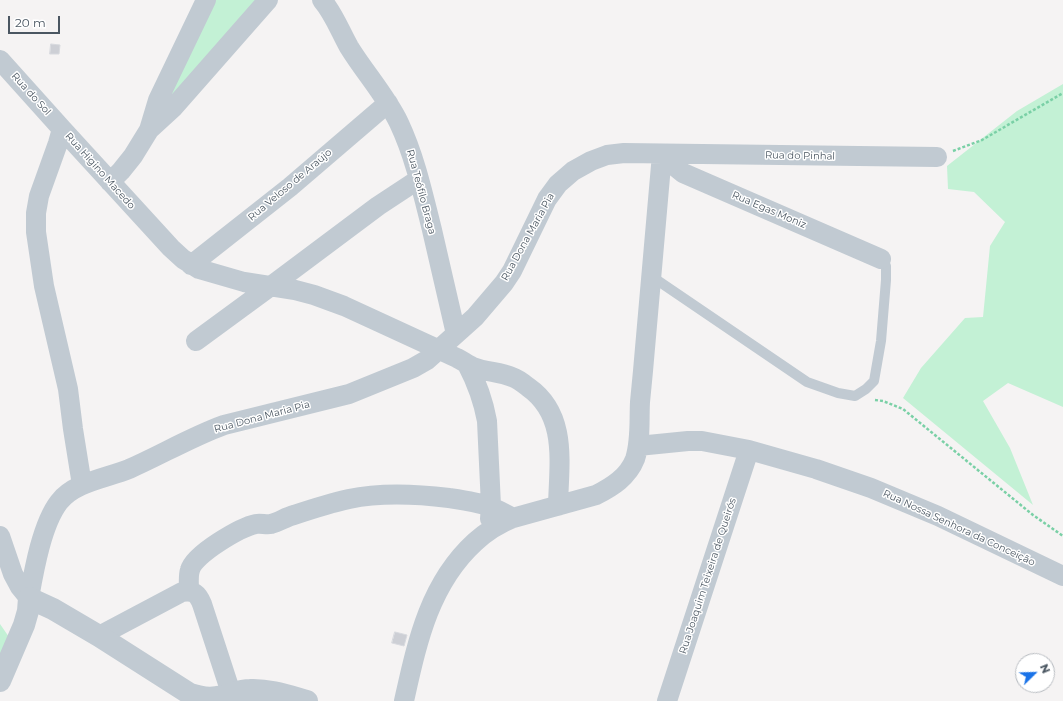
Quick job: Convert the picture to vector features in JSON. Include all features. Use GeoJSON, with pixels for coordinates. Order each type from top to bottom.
{"type":"FeatureCollection","features":[{"type":"Feature","properties":{"kind":"street"},"geometry":{"type":"LineString","coordinates":[[110,182],[134,156],[149,130],[158,100],[206,0]]}},
{"type":"Feature","properties":{"kind":"street"},"geometry":{"type":"LineString","coordinates":[[149,130],[173,108],[268,0]]}},
{"type":"Feature","properties":{"kind":"street","name":"Rua Teófilo Braga"},"geometry":{"type":"LineString","coordinates":[[322,0],[337,22],[349,46],[388,103],[399,123],[419,179],[456,334]]}},
{"type":"Feature","properties":{"kind":"street"},"geometry":{"type":"LineString","coordinates":[[337,22],[343,0]]}},
{"type":"Feature","properties":{"kind":"street","name":"Rua do Sol"},"geometry":{"type":"LineString","coordinates":[[0,60],[62,129]]}},
{"type":"Feature","properties":{"kind":"street","name":"Rua Veloso de Araújo"},"geometry":{"type":"LineString","coordinates":[[191,264],[284,191],[388,103]]}},
{"type":"Feature","properties":{"kind":"street","name":"Rua Higino Macedo"},"geometry":{"type":"LineString","coordinates":[[62,129],[171,248],[183,259],[199,269],[244,282],[295,290],[314,295],[344,306],[476,368],[513,377],[531,389],[547,405],[555,425],[559,446],[558,506]]}},
{"type":"Feature","properties":{"kind":"street","name":"Rua Higino Macedo"},"geometry":{"type":"LineString","coordinates":[[62,129],[39,196],[36,213],[36,232],[44,286],[68,389],[82,485]]}},
{"type":"Feature","properties":{"kind":"street","name":"Rua Dona Maria Pia"},"geometry":{"type":"LineString","coordinates":[[29,598],[40,546],[48,520],[59,501],[74,489],[128,469],[208,431],[224,425],[338,397],[360,390],[413,368],[427,360],[474,317],[504,282],[512,271],[547,199],[558,184],[573,170],[590,161],[607,155],[624,153],[662,154]]}},
{"type":"Feature","properties":{"kind":"street"},"geometry":{"type":"LineString","coordinates":[[404,701],[414,654],[431,604],[451,568],[464,552],[486,532],[502,522],[596,495],[617,483],[631,468],[638,446],[640,400],[662,154]]}},
{"type":"Feature","properties":{"kind":"street","name":"Rua do Pinhal"},"geometry":{"type":"LineString","coordinates":[[662,154],[937,157]]}},
{"type":"Feature","properties":{"kind":"street","name":"Rua Egas Moniz"},"geometry":{"type":"LineString","coordinates":[[662,154],[682,173],[881,259]]}},
{"type":"Feature","properties":{"kind":"street"},"geometry":{"type":"LineString","coordinates":[[196,341],[378,206],[419,179]]}},
{"type":"Feature","properties":{"kind":"street"},"geometry":{"type":"LineString","coordinates":[[467,364],[477,384],[485,409],[487,421],[491,506],[486,532]]}},
{"type":"Feature","properties":{"kind":"street","name":"Rua Nossa Senhora da Conceição"},"geometry":{"type":"LineString","coordinates":[[638,446],[702,441],[750,450],[816,469],[871,488],[938,516],[1063,576]]}},
{"type":"Feature","properties":{"kind":"street","name":"Rua Joaquim Teixeira de Queirós"},"geometry":{"type":"LineString","coordinates":[[667,701],[750,450]]}},
{"type":"Feature","properties":{"kind":"street"},"geometry":{"type":"LineString","coordinates":[[189,591],[190,569],[194,561],[216,544],[235,533],[255,524],[270,524],[292,515],[350,499],[378,495],[405,494],[432,496],[464,500],[491,506],[513,518]]}},
{"type":"Feature","properties":{"kind":"street"},"geometry":{"type":"LineString","coordinates":[[0,536],[13,574],[20,587],[29,598],[53,609],[99,636],[190,694],[207,698],[218,697],[245,690],[266,691],[307,701]]}},
{"type":"Feature","properties":{"kind":"street"},"geometry":{"type":"LineString","coordinates":[[99,636],[182,592],[189,591],[194,593],[200,597],[231,693]]}},
{"type":"Feature","properties":{"kind":"street"},"geometry":{"type":"LineString","coordinates":[[0,681],[24,626],[28,611],[29,598]]}},
{"type":"Feature","properties":{"kind":"lane"},"geometry":{"type":"LineString","coordinates":[[651,276],[807,382],[838,393],[855,396],[866,389],[874,381],[881,341],[886,280],[886,266],[884,261],[881,259]]}},
{"type":"Feature","properties":{"kind":"path"},"geometry":{"type":"LineString","coordinates":[[937,157],[982,140],[1063,93]]}},
{"type":"Feature","properties":{"kind":"path"},"geometry":{"type":"LineString","coordinates":[[855,396],[883,401],[903,409],[1033,515],[1063,536]]}},
{"type":"Feature","properties":{"kind":"green space"},"geometry":{"type":"Polygon","coordinates":[[[206,0],[267,0],[149,130],[206,0]]]}},
{"type":"Feature","properties":{"kind":"green space"},"geometry":{"type":"Polygon","coordinates":[[[1063,84],[1063,407],[1008,383],[983,401],[1010,448],[1033,505],[903,398],[921,368],[965,318],[983,317],[990,246],[1005,222],[974,192],[948,189],[947,166],[1017,111],[1063,84]]]}},
{"type":"Feature","properties":{"kind":"green space"},"geometry":{"type":"Polygon","coordinates":[[[0,624],[9,637],[0,657],[0,624]]]}},
{"type":"Feature","properties":{"kind":"building"},"geometry":{"type":"Polygon","coordinates":[[[51,44],[60,45],[59,54],[50,54],[51,44]]]}},
{"type":"Feature","properties":{"kind":"building"},"geometry":{"type":"Polygon","coordinates":[[[395,632],[407,635],[404,646],[392,643],[395,632]]]}}]}
